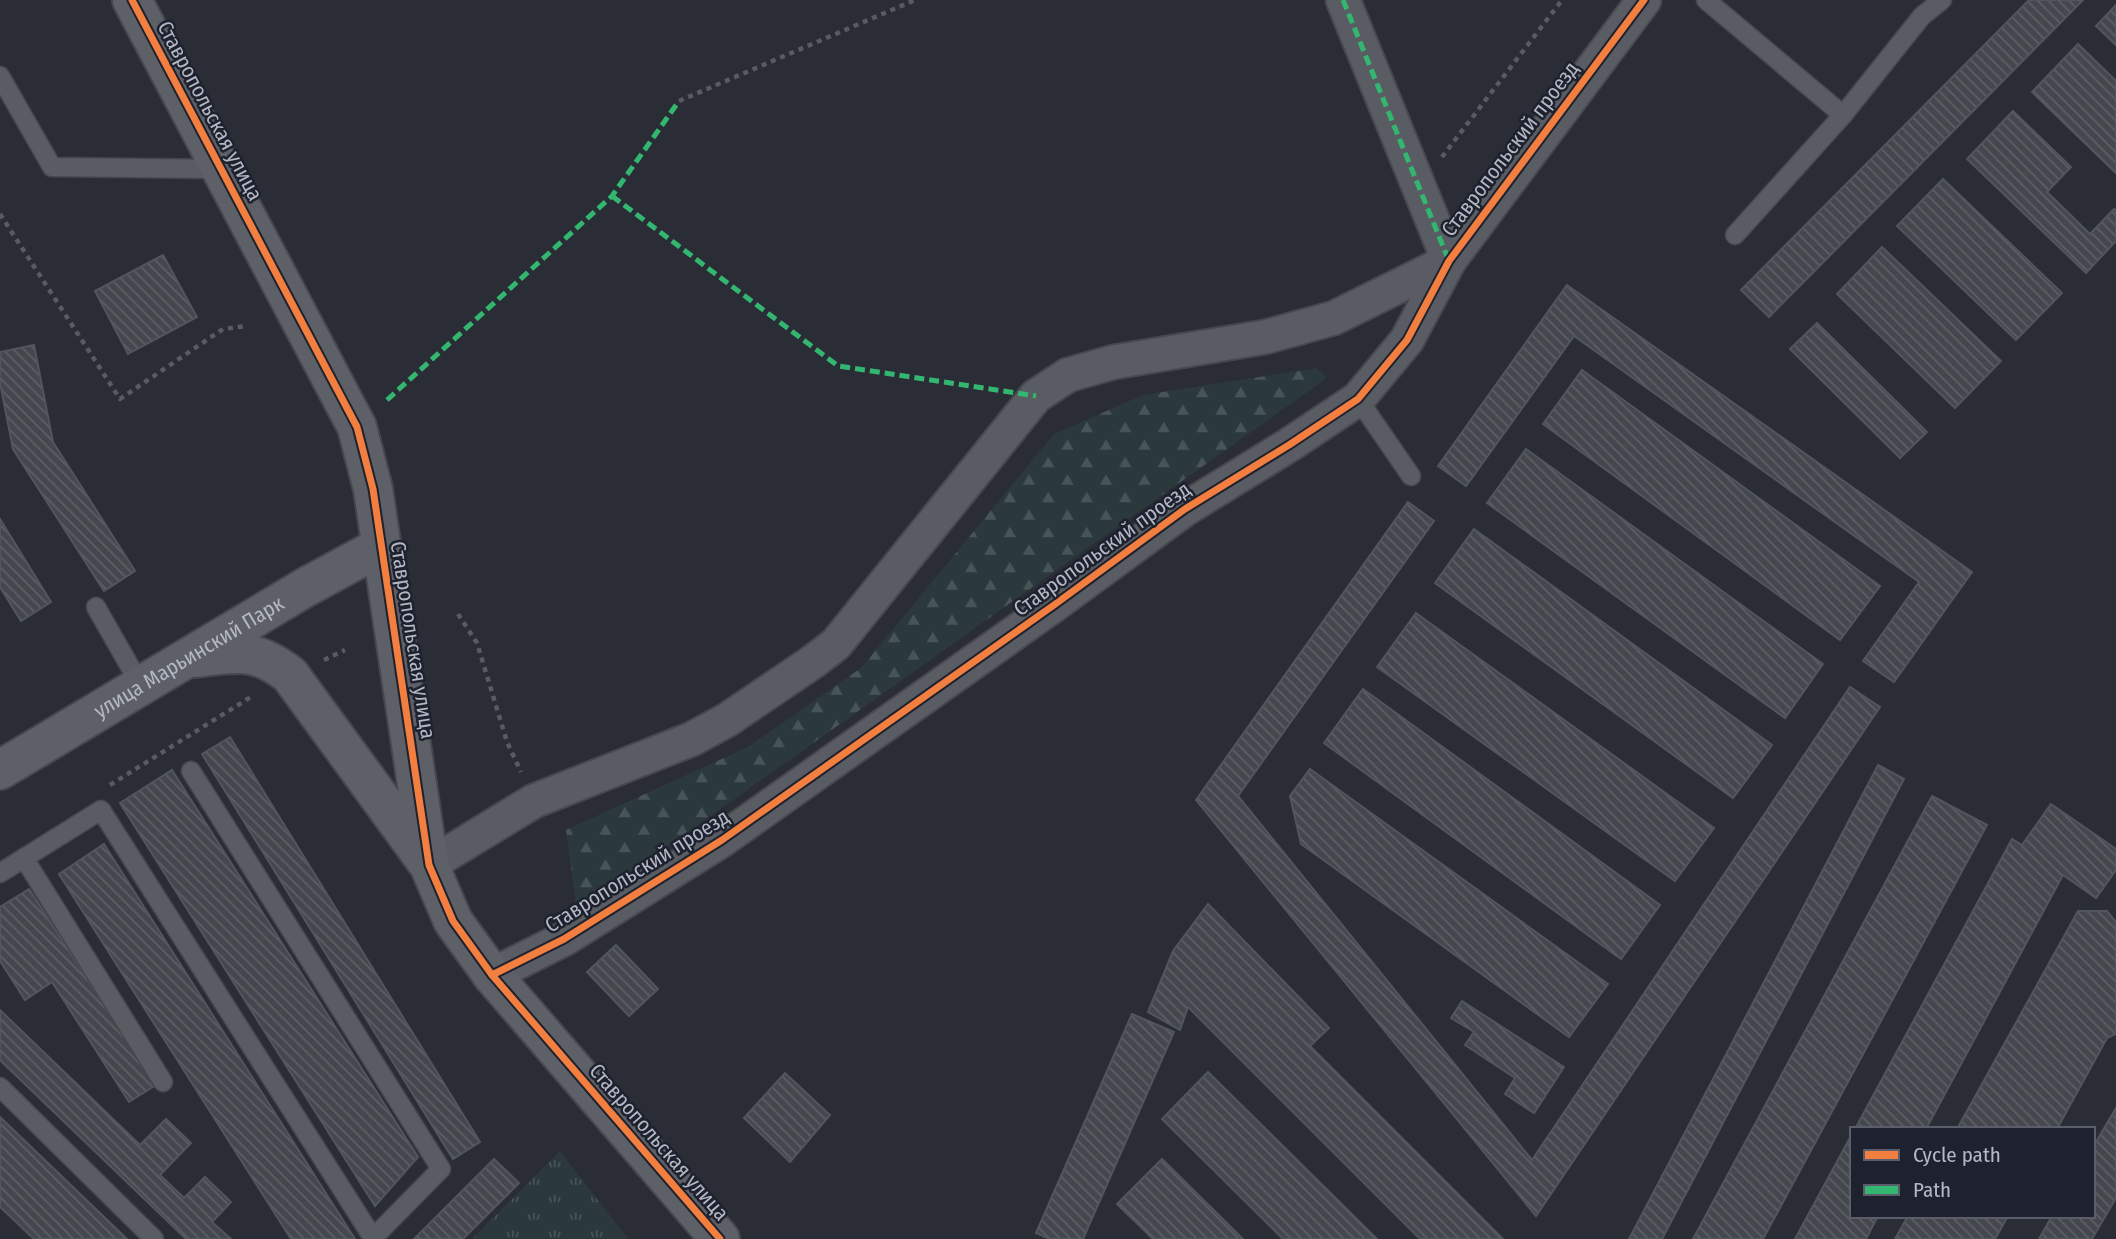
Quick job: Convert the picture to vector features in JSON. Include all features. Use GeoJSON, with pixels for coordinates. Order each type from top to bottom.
{"type":"FeatureCollection","features":[{"type":"Feature","properties":{"kind":"street","name":"Ставропольская улица"},"geometry":{"type":"LineString","coordinates":[[132,0],[357,427],[373,489],[429,865],[453,921],[492,975],[720,1239]]}},
{"type":"Feature","properties":{"kind":"street","name":"Ставропольский проезд"},"geometry":{"type":"LineString","coordinates":[[1343,0],[1448,261]]}},
{"type":"Feature","properties":{"kind":"street","name":"Ставропольский проезд"},"geometry":{"type":"LineString","coordinates":[[492,975],[564,939],[722,841],[1185,509],[1289,445],[1358,398],[1407,340],[1448,261],[1644,0]]}},
{"type":"Feature","properties":{"kind":"street","name":"Ставропольский проезд"},"geometry":{"type":"LineString","coordinates":[[429,865],[534,801],[692,739],[727,720],[814,662],[836,643],[1036,396],[1068,375],[1114,362],[1265,337],[1334,318],[1448,261]]}},
{"type":"Feature","properties":{"kind":"street","name":"улица Марьинский Парк"},"geometry":{"type":"LineString","coordinates":[[0,770],[306,587],[380,547]]}},
{"type":"Feature","properties":{"kind":"street"},"geometry":{"type":"LineString","coordinates":[[186,659],[240,653],[270,660],[290,675],[429,865]]}},
{"type":"Feature","properties":{"kind":"lane"},"geometry":{"type":"LineString","coordinates":[[1706,0],[1843,116]]}},
{"type":"Feature","properties":{"kind":"lane"},"geometry":{"type":"LineString","coordinates":[[1735,235],[1843,116],[1922,16],[1942,0]]}},
{"type":"Feature","properties":{"kind":"lane"},"geometry":{"type":"LineString","coordinates":[[0,76],[52,167],[221,169]]}},
{"type":"Feature","properties":{"kind":"lane"},"geometry":{"type":"LineString","coordinates":[[1358,398],[1411,476]]}},
{"type":"Feature","properties":{"kind":"lane"},"geometry":{"type":"LineString","coordinates":[[96,607],[141,686]]}},
{"type":"Feature","properties":{"kind":"lane"},"geometry":{"type":"LineString","coordinates":[[0,873],[101,810],[372,1238],[441,1169],[191,771]]}},
{"type":"Feature","properties":{"kind":"lane"},"geometry":{"type":"LineString","coordinates":[[24,858],[163,1082]]}},
{"type":"Feature","properties":{"kind":"lane"},"geometry":{"type":"LineString","coordinates":[[0,1087],[153,1239]]}},
{"type":"Feature","properties":{"kind":"path"},"geometry":{"type":"LineString","coordinates":[[679,101],[915,0]]}},
{"type":"Feature","properties":{"kind":"path"},"geometry":{"type":"LineString","coordinates":[[1418,188],[1562,0]]}},
{"type":"Feature","properties":{"kind":"path"},"geometry":{"type":"LineString","coordinates":[[0,214],[120,399],[223,329],[246,326]]}},
{"type":"Feature","properties":{"kind":"path"},"geometry":{"type":"LineString","coordinates":[[458,614],[477,643],[507,742],[534,801]]}},
{"type":"Feature","properties":{"kind":"path"},"geometry":{"type":"LineString","coordinates":[[106,787],[272,684],[345,650]]}},
{"type":"Feature","properties":{"kind":"green space"},"geometry":{"type":"Polygon","coordinates":[[[1317,368],[1327,378],[577,911],[566,830],[748,747],[861,668],[1054,434],[1143,395],[1317,368]]]}},
{"type":"Feature","properties":{"kind":"green space"},"geometry":{"type":"Polygon","coordinates":[[[560,1151],[628,1239],[472,1239],[560,1151]]]}},
{"type":"Feature","properties":{"kind":"building"},"geometry":{"type":"Polygon","coordinates":[[[2029,0],[2083,0],[1769,317],[1741,290],[2029,0]]]}},
{"type":"Feature","properties":{"kind":"building"},"geometry":{"type":"Polygon","coordinates":[[[2116,5],[2116,45],[2096,26],[2116,5]]]}},
{"type":"Feature","properties":{"kind":"building"},"geometry":{"type":"Polygon","coordinates":[[[2078,44],[2116,81],[2116,173],[2032,92],[2078,44]]]}},
{"type":"Feature","properties":{"kind":"building"},"geometry":{"type":"Polygon","coordinates":[[[2013,111],[2071,167],[2047,192],[2090,234],[2114,209],[2116,211],[2116,241],[2086,273],[1967,159],[2013,111]]]}},
{"type":"Feature","properties":{"kind":"building"},"geometry":{"type":"Polygon","coordinates":[[[1943,179],[2062,293],[2016,340],[1897,226],[1943,179]]]}},
{"type":"Feature","properties":{"kind":"building"},"geometry":{"type":"Polygon","coordinates":[[[1882,247],[2001,361],[1955,408],[1837,294],[1882,247]]]}},
{"type":"Feature","properties":{"kind":"building"},"geometry":{"type":"Polygon","coordinates":[[[163,255],[197,317],[128,354],[95,291],[163,255]]]}},
{"type":"Feature","properties":{"kind":"building"},"geometry":{"type":"Polygon","coordinates":[[[1567,285],[1972,572],[1894,682],[1863,661],[1919,582],[1574,336],[1466,486],[1438,466],[1567,285]]]}},
{"type":"Feature","properties":{"kind":"building"},"geometry":{"type":"Polygon","coordinates":[[[1817,323],[1927,432],[1900,458],[1790,349],[1817,323]]]}},
{"type":"Feature","properties":{"kind":"building"},"geometry":{"type":"Polygon","coordinates":[[[34,345],[53,442],[135,571],[104,591],[13,449],[0,383],[0,352],[34,345]]]}},
{"type":"Feature","properties":{"kind":"building"},"geometry":{"type":"Polygon","coordinates":[[[1582,370],[1880,586],[1840,640],[1543,424],[1582,370]]]}},
{"type":"Feature","properties":{"kind":"building"},"geometry":{"type":"Polygon","coordinates":[[[1526,449],[1823,664],[1785,718],[1487,503],[1526,449]]]}},
{"type":"Feature","properties":{"kind":"building"},"geometry":{"type":"Polygon","coordinates":[[[1408,502],[1434,521],[1238,796],[1532,1160],[1850,687],[1880,707],[1536,1216],[1196,800],[1408,502]]]}},
{"type":"Feature","properties":{"kind":"building"},"geometry":{"type":"Polygon","coordinates":[[[0,519],[51,602],[21,621],[0,587],[0,519]]]}},
{"type":"Feature","properties":{"kind":"building"},"geometry":{"type":"Polygon","coordinates":[[[1474,529],[1772,745],[1733,798],[1435,583],[1474,529]]]}},
{"type":"Feature","properties":{"kind":"building"},"geometry":{"type":"Polygon","coordinates":[[[1416,613],[1714,828],[1675,881],[1377,667],[1416,613]]]}},
{"type":"Feature","properties":{"kind":"building"},"geometry":{"type":"Polygon","coordinates":[[[1363,689],[1660,905],[1621,959],[1324,743],[1363,689]]]}},
{"type":"Feature","properties":{"kind":"building"},"geometry":{"type":"Polygon","coordinates":[[[230,737],[480,1142],[453,1159],[202,754],[230,737]]]}},
{"type":"Feature","properties":{"kind":"building"},"geometry":{"type":"Polygon","coordinates":[[[1878,765],[1904,779],[1662,1239],[1629,1239],[1878,765]]]}},
{"type":"Feature","properties":{"kind":"building"},"geometry":{"type":"Polygon","coordinates":[[[1310,769],[1608,984],[1569,1037],[1301,844],[1290,796],[1310,769]]]}},
{"type":"Feature","properties":{"kind":"building"},"geometry":{"type":"Polygon","coordinates":[[[172,770],[418,1157],[375,1206],[120,803],[172,770]]]}},
{"type":"Feature","properties":{"kind":"building"},"geometry":{"type":"Polygon","coordinates":[[[1932,796],[1987,825],[1763,1239],[1693,1239],[1932,796]]]}},
{"type":"Feature","properties":{"kind":"building"},"geometry":{"type":"Polygon","coordinates":[[[2051,804],[2116,849],[2116,870],[2096,898],[2063,875],[1927,1127],[1856,1127],[2012,839],[2022,845],[2051,804]]]}},
{"type":"Feature","properties":{"kind":"building"},"geometry":{"type":"Polygon","coordinates":[[[104,844],[355,1239],[291,1239],[59,874],[104,844]]]}},
{"type":"Feature","properties":{"kind":"building"},"geometry":{"type":"Polygon","coordinates":[[[29,889],[156,1085],[129,1102],[52,982],[25,1000],[0,961],[0,907],[29,889]]]}},
{"type":"Feature","properties":{"kind":"building"},"geometry":{"type":"Polygon","coordinates":[[[1208,904],[1329,1028],[1310,1046],[1503,1239],[1420,1239],[1188,1007],[1180,1030],[1148,1012],[1173,951],[1208,904]]]}},
{"type":"Feature","properties":{"kind":"building"},"geometry":{"type":"Polygon","coordinates":[[[2078,911],[2107,911],[2116,922],[2116,1034],[2107,1038],[2058,1127],[1958,1127],[2078,911]]]}},
{"type":"Feature","properties":{"kind":"building"},"geometry":{"type":"Polygon","coordinates":[[[616,945],[658,989],[629,1016],[587,972],[616,945]]]}},
{"type":"Feature","properties":{"kind":"building"},"geometry":{"type":"Polygon","coordinates":[[[1462,1001],[1564,1067],[1534,1113],[1505,1094],[1515,1078],[1465,1045],[1474,1032],[1451,1018],[1462,1001]]]}},
{"type":"Feature","properties":{"kind":"building"},"geometry":{"type":"Polygon","coordinates":[[[0,1010],[140,1145],[166,1119],[191,1143],[160,1175],[184,1198],[205,1177],[231,1202],[212,1222],[231,1239],[186,1239],[0,1060],[0,1010]]]}},
{"type":"Feature","properties":{"kind":"building"},"geometry":{"type":"Polygon","coordinates":[[[1132,1014],[1174,1032],[1083,1239],[1050,1239],[1036,1233],[1132,1014]]]}},
{"type":"Feature","properties":{"kind":"building"},"geometry":{"type":"Polygon","coordinates":[[[1208,1072],[1377,1239],[1283,1239],[1162,1119],[1208,1072]]]}},
{"type":"Feature","properties":{"kind":"building"},"geometry":{"type":"Polygon","coordinates":[[[785,1073],[830,1115],[790,1162],[744,1118],[785,1073]]]}},
{"type":"Feature","properties":{"kind":"building"},"geometry":{"type":"Polygon","coordinates":[[[2116,1108],[2116,1198],[2092,1239],[2039,1239],[2051,1218],[2095,1218],[2095,1144],[2116,1108]]]}},
{"type":"Feature","properties":{"kind":"building"},"geometry":{"type":"Polygon","coordinates":[[[0,1117],[127,1239],[34,1239],[0,1207],[0,1117]]]}},
{"type":"Feature","properties":{"kind":"building"},"geometry":{"type":"Polygon","coordinates":[[[1850,1138],[1850,1218],[1877,1218],[1866,1239],[1795,1239],[1850,1138]]]}},
{"type":"Feature","properties":{"kind":"building"},"geometry":{"type":"Polygon","coordinates":[[[494,1159],[519,1183],[463,1239],[414,1239],[494,1159]]]}},
{"type":"Feature","properties":{"kind":"building"},"geometry":{"type":"Polygon","coordinates":[[[1162,1159],[1243,1239],[1153,1239],[1117,1204],[1162,1159]]]}},
{"type":"Feature","properties":{"kind":"building"},"geometry":{"type":"Polygon","coordinates":[[[1907,1218],[2007,1218],[1995,1239],[1895,1239],[1907,1218]]]}},
{"type":"Feature","properties":{"kind":"marked path"},"geometry":{"type":"LineString","coordinates":[[1343,0],[1449,261]]}},
{"type":"Feature","properties":{"kind":"marked path"},"geometry":{"type":"LineString","coordinates":[[387,400],[612,196],[679,101]]}},
{"type":"Feature","properties":{"kind":"marked path"},"geometry":{"type":"LineString","coordinates":[[612,196],[838,366],[1036,396]]}},
{"type":"Feature","properties":{"kind":"cycle path"},"geometry":{"type":"LineString","coordinates":[[132,0],[357,427],[373,489],[429,865],[453,921],[492,975],[720,1239]]}},
{"type":"Feature","properties":{"kind":"cycle path"},"geometry":{"type":"LineString","coordinates":[[492,975],[564,939],[722,840],[1185,509],[1358,399],[1407,340],[1449,261],[1644,0]]}}]}
